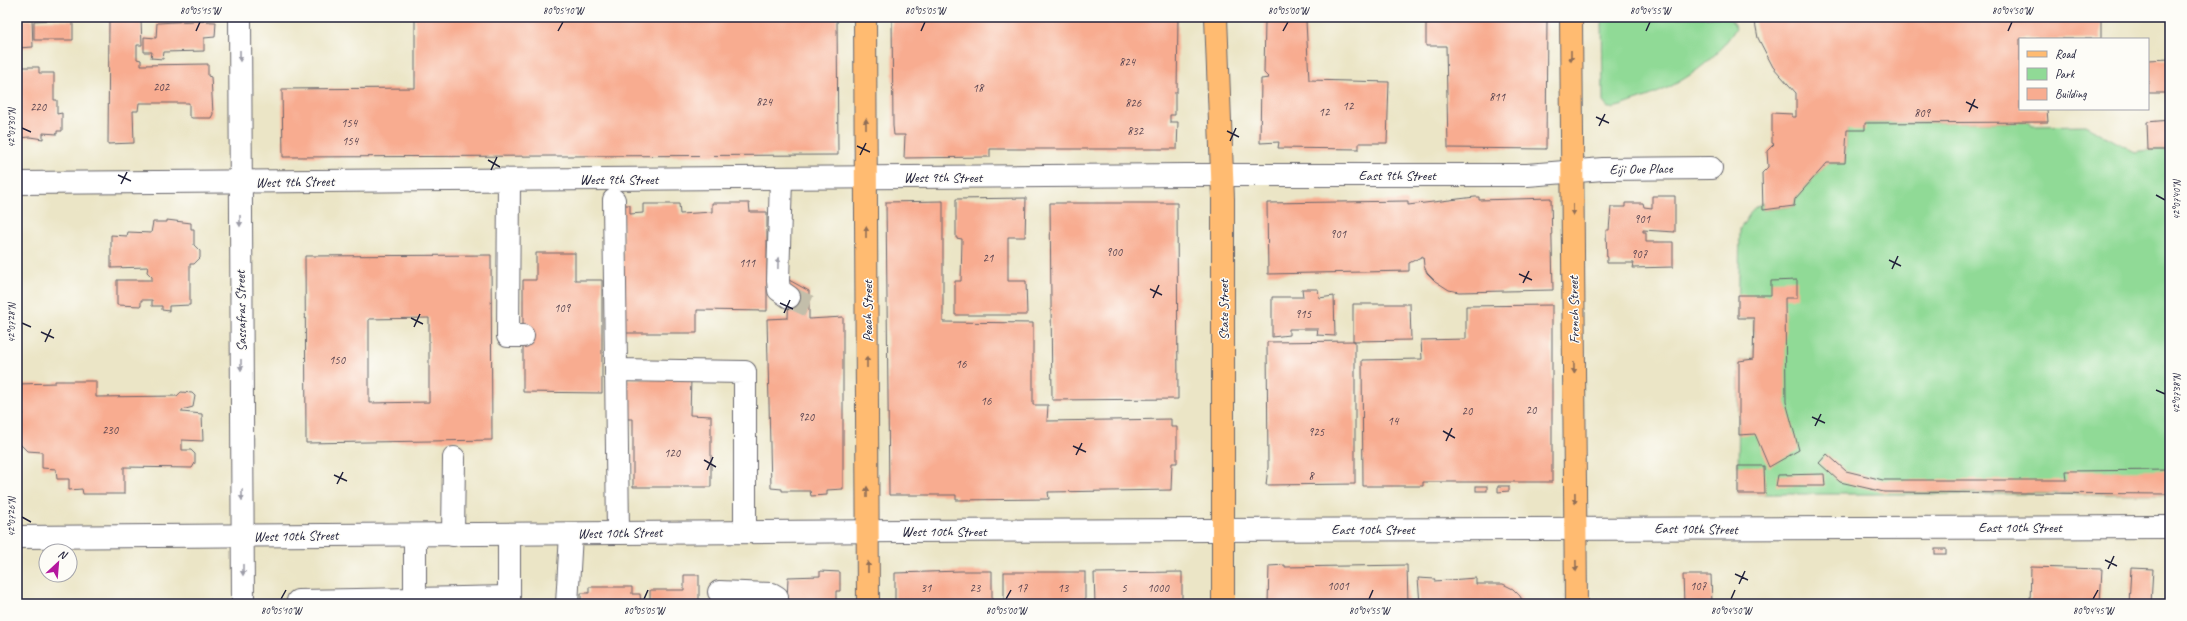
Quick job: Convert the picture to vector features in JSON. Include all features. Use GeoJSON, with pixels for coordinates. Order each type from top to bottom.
{"type":"FeatureCollection","features":[{"type":"Feature","properties":{"kind":"main road","name":"Peach Street"},"geometry":{"type":"LineString","coordinates":[[865,17],[868,604]]}},
{"type":"Feature","properties":{"kind":"main road","name":"State Street"},"geometry":{"type":"LineString","coordinates":[[1216,17],[1222,175],[1223,604]]}},
{"type":"Feature","properties":{"kind":"main road","name":"French Street"},"geometry":{"type":"LineString","coordinates":[[1572,17],[1576,604]]}},
{"type":"Feature","properties":{"kind":"street","name":"Sassafras Street"},"geometry":{"type":"LineString","coordinates":[[240,17],[243,604]]}},
{"type":"Feature","properties":{"kind":"street","name":"Eiji Oue Place"},"geometry":{"type":"LineString","coordinates":[[1572,171],[1711,168]]}},
{"type":"Feature","properties":{"kind":"street","name":"East 9th Street"},"geometry":{"type":"LineString","coordinates":[[1222,175],[1528,175],[1572,171]]}},
{"type":"Feature","properties":{"kind":"street","name":"West 9th Street"},"geometry":{"type":"LineString","coordinates":[[17,183],[1222,175]]}},
{"type":"Feature","properties":{"kind":"street"},"geometry":{"type":"LineString","coordinates":[[781,178],[778,281],[780,290],[789,298]]}},
{"type":"Feature","properties":{"kind":"street"},"geometry":{"type":"LineString","coordinates":[[508,180],[508,336],[523,336]]}},
{"type":"Feature","properties":{"kind":"street"},"geometry":{"type":"LineString","coordinates":[[614,200],[618,533]]}},
{"type":"Feature","properties":{"kind":"street"},"geometry":{"type":"LineString","coordinates":[[616,370],[745,372],[745,532]]}},
{"type":"Feature","properties":{"kind":"street"},"geometry":{"type":"LineString","coordinates":[[453,535],[454,458]]}},
{"type":"Feature","properties":{"kind":"street","name":"East 10th Street"},"geometry":{"type":"LineString","coordinates":[[1223,530],[1576,527],[1746,529],[2170,527]]}},
{"type":"Feature","properties":{"kind":"street","name":"West 10th Street"},"geometry":{"type":"LineString","coordinates":[[17,538],[868,531],[1223,530]]}},
{"type":"Feature","properties":{"kind":"street"},"geometry":{"type":"LineString","coordinates":[[298,604],[298,601],[509,601],[509,534]]}},
{"type":"Feature","properties":{"kind":"street"},"geometry":{"type":"LineString","coordinates":[[567,604],[571,534]]}},
{"type":"Feature","properties":{"kind":"street"},"geometry":{"type":"LineString","coordinates":[[408,601],[415,535]]}},
{"type":"Feature","properties":{"kind":"street"},"geometry":{"type":"LineString","coordinates":[[719,592],[772,594],[777,597],[777,604]]}},
{"type":"Feature","properties":{"kind":"green space"},"geometry":{"type":"Polygon","coordinates":[[[1602,17],[1729,17],[1736,28],[1716,53],[1692,74],[1650,96],[1622,106],[1608,108],[1603,102],[1602,17]]]}},
{"type":"Feature","properties":{"kind":"green space"},"geometry":{"type":"Polygon","coordinates":[[[2028,122],[2031,126],[2085,125],[2135,152],[2148,150],[2170,150],[2170,494],[1738,494],[1739,361],[1753,359],[1754,318],[1738,318],[1740,229],[1753,209],[1763,202],[1763,210],[1794,206],[1795,199],[1827,163],[1845,163],[1847,130],[1865,123],[2028,122]]]}},
{"type":"Feature","properties":{"kind":"building"},"geometry":{"type":"Polygon","coordinates":[[[415,17],[837,17],[838,155],[283,157],[282,89],[415,88],[415,17]]]}},
{"type":"Feature","properties":{"kind":"building"},"geometry":{"type":"Polygon","coordinates":[[[892,17],[1178,17],[1177,92],[1175,92],[1175,115],[1170,115],[1170,122],[1178,122],[1177,149],[990,149],[990,157],[904,158],[905,135],[894,135],[893,126],[892,17]]]}},
{"type":"Feature","properties":{"kind":"building"},"geometry":{"type":"Polygon","coordinates":[[[1268,17],[1302,17],[1306,21],[1309,80],[1389,82],[1387,143],[1359,143],[1359,149],[1278,148],[1279,142],[1260,143],[1261,79],[1269,78],[1264,73],[1265,21],[1268,17]]]}},
{"type":"Feature","properties":{"kind":"building"},"geometry":{"type":"Polygon","coordinates":[[[1426,17],[1547,17],[1546,149],[1448,148],[1446,46],[1426,46],[1426,17]]]}},
{"type":"Feature","properties":{"kind":"building"},"geometry":{"type":"Polygon","coordinates":[[[1754,17],[2101,17],[2101,38],[2019,38],[2019,110],[2047,110],[2048,122],[1865,123],[1865,130],[1847,130],[1845,163],[1827,163],[1795,199],[1794,206],[1763,210],[1762,173],[1768,167],[1767,151],[1774,144],[1772,143],[1772,113],[1792,114],[1792,117],[1796,117],[1796,93],[1773,67],[1758,38],[1754,17]]]}},
{"type":"Feature","properties":{"kind":"building"},"geometry":{"type":"Polygon","coordinates":[[[17,20],[32,20],[33,47],[17,48],[17,20]]]}},
{"type":"Feature","properties":{"kind":"building"},"geometry":{"type":"Polygon","coordinates":[[[141,20],[142,45],[137,45],[137,59],[141,60],[141,65],[208,64],[208,76],[211,77],[213,114],[211,118],[192,118],[189,116],[189,103],[139,103],[138,111],[133,111],[134,143],[108,144],[109,21],[141,20]]]}},
{"type":"Feature","properties":{"kind":"building"},"geometry":{"type":"Polygon","coordinates":[[[34,21],[73,21],[73,40],[34,40],[34,21]]]}},
{"type":"Feature","properties":{"kind":"building"},"geometry":{"type":"Polygon","coordinates":[[[194,21],[216,22],[215,37],[204,38],[204,51],[164,52],[163,59],[151,58],[152,52],[144,52],[144,37],[156,38],[157,23],[194,21]]]}},
{"type":"Feature","properties":{"kind":"building"},"geometry":{"type":"Polygon","coordinates":[[[2170,59],[2170,93],[2149,93],[2149,60],[2170,59]]]}},
{"type":"Feature","properties":{"kind":"building"},"geometry":{"type":"Polygon","coordinates":[[[19,67],[39,67],[39,73],[54,73],[54,100],[57,100],[57,114],[62,113],[62,131],[57,131],[57,134],[43,133],[43,139],[30,137],[18,138],[17,82],[19,82],[19,67]]]}},
{"type":"Feature","properties":{"kind":"building"},"geometry":{"type":"Polygon","coordinates":[[[2170,120],[2170,150],[2148,150],[2147,122],[2170,120]]]}},
{"type":"Feature","properties":{"kind":"building"},"geometry":{"type":"Polygon","coordinates":[[[1652,196],[1675,196],[1675,232],[1643,230],[1643,232],[1646,232],[1646,242],[1673,242],[1673,267],[1633,268],[1634,263],[1607,263],[1606,230],[1609,230],[1611,207],[1625,207],[1625,203],[1643,203],[1644,207],[1652,208],[1652,196]]]}},
{"type":"Feature","properties":{"kind":"building"},"geometry":{"type":"Polygon","coordinates":[[[1479,197],[1479,200],[1551,198],[1553,290],[1459,292],[1449,290],[1435,281],[1427,273],[1424,266],[1423,256],[1409,263],[1409,271],[1268,274],[1267,203],[1408,201],[1408,205],[1479,197]]]}},
{"type":"Feature","properties":{"kind":"building"},"geometry":{"type":"Polygon","coordinates":[[[1026,198],[1025,237],[1008,237],[1008,281],[1026,281],[1027,315],[955,315],[955,281],[961,281],[962,239],[956,238],[956,199],[1026,198]]]}},
{"type":"Feature","properties":{"kind":"building"},"geometry":{"type":"Polygon","coordinates":[[[943,201],[943,322],[1033,323],[1033,405],[1048,405],[1047,421],[1171,419],[1171,427],[1177,427],[1177,463],[1172,463],[1171,490],[1048,492],[1049,499],[956,500],[956,495],[889,495],[886,202],[943,201]]]}},
{"type":"Feature","properties":{"kind":"building"},"geometry":{"type":"Polygon","coordinates":[[[712,203],[749,203],[750,212],[767,212],[767,311],[697,310],[697,333],[623,333],[623,205],[630,205],[630,214],[643,213],[643,204],[679,204],[680,214],[712,212],[712,203]]]}},
{"type":"Feature","properties":{"kind":"building"},"geometry":{"type":"Polygon","coordinates":[[[1050,203],[1177,203],[1178,399],[1052,400],[1050,203]]]}},
{"type":"Feature","properties":{"kind":"building"},"geometry":{"type":"Polygon","coordinates":[[[167,220],[191,223],[191,229],[194,229],[194,245],[200,251],[200,258],[194,264],[190,264],[190,305],[169,306],[169,311],[162,310],[162,306],[152,306],[152,300],[141,300],[141,306],[117,305],[117,280],[152,280],[152,277],[147,272],[148,267],[111,268],[111,235],[127,236],[128,232],[151,233],[153,222],[167,222],[167,220]]]}},
{"type":"Feature","properties":{"kind":"building"},"geometry":{"type":"Polygon","coordinates":[[[536,253],[575,253],[575,280],[602,280],[602,393],[523,392],[523,280],[536,280],[536,253]]]}},
{"type":"Feature","properties":{"kind":"building"},"geometry":{"type":"Polygon","coordinates":[[[491,255],[492,440],[306,443],[305,256],[491,255]],[[429,318],[369,319],[369,403],[429,402],[429,318]]]}},
{"type":"Feature","properties":{"kind":"building"},"geometry":{"type":"Polygon","coordinates":[[[789,280],[809,291],[809,319],[843,317],[843,489],[827,490],[827,495],[811,496],[810,491],[782,491],[782,489],[771,488],[767,319],[788,318],[789,280]]]}},
{"type":"Feature","properties":{"kind":"building"},"geometry":{"type":"Polygon","coordinates":[[[1797,280],[1797,298],[1785,298],[1786,402],[1799,450],[1769,467],[1755,434],[1739,435],[1739,361],[1753,359],[1754,318],[1738,318],[1738,295],[1771,295],[1771,281],[1797,280]]]}},
{"type":"Feature","properties":{"kind":"building"},"geometry":{"type":"Polygon","coordinates":[[[1302,289],[1318,289],[1319,298],[1334,296],[1335,336],[1317,335],[1318,329],[1289,329],[1289,335],[1272,337],[1272,297],[1303,297],[1302,289]]]}},
{"type":"Feature","properties":{"kind":"building"},"geometry":{"type":"Polygon","coordinates":[[[1353,304],[1410,304],[1411,340],[1353,341],[1353,304]]]}},
{"type":"Feature","properties":{"kind":"building"},"geometry":{"type":"Polygon","coordinates":[[[1552,305],[1552,482],[1423,482],[1423,486],[1363,486],[1362,360],[1422,359],[1421,340],[1466,339],[1466,306],[1552,305]]]}},
{"type":"Feature","properties":{"kind":"building"},"geometry":{"type":"Polygon","coordinates":[[[1355,341],[1355,484],[1266,485],[1268,467],[1267,342],[1355,341]]]}},
{"type":"Feature","properties":{"kind":"building"},"geometry":{"type":"Polygon","coordinates":[[[627,379],[691,379],[690,415],[711,416],[711,487],[633,487],[633,419],[627,419],[627,379]]]}},
{"type":"Feature","properties":{"kind":"building"},"geometry":{"type":"Polygon","coordinates":[[[55,381],[96,381],[96,397],[177,396],[181,392],[192,393],[195,396],[193,407],[182,410],[182,412],[202,414],[203,441],[182,440],[182,450],[191,450],[195,454],[195,463],[192,468],[124,467],[124,494],[83,494],[82,489],[69,490],[69,479],[57,479],[56,469],[42,468],[42,452],[27,451],[17,441],[17,420],[24,414],[17,413],[17,384],[55,383],[55,381]]]}},
{"type":"Feature","properties":{"kind":"building"},"geometry":{"type":"Polygon","coordinates":[[[1827,454],[1846,471],[1883,480],[2067,480],[2066,471],[2170,470],[2170,494],[1884,492],[1840,482],[1819,463],[1827,454]]]}},
{"type":"Feature","properties":{"kind":"building"},"geometry":{"type":"Polygon","coordinates":[[[1738,466],[1764,466],[1765,494],[1738,494],[1738,466]]]}},
{"type":"Feature","properties":{"kind":"building"},"geometry":{"type":"Polygon","coordinates":[[[1824,474],[1825,486],[1776,486],[1778,475],[1824,474]]]}},
{"type":"Feature","properties":{"kind":"building"},"geometry":{"type":"Polygon","coordinates":[[[1476,486],[1487,486],[1487,491],[1476,491],[1476,486]]]}},
{"type":"Feature","properties":{"kind":"building"},"geometry":{"type":"Polygon","coordinates":[[[1498,486],[1509,486],[1509,491],[1498,492],[1498,486]]]}},
{"type":"Feature","properties":{"kind":"building"},"geometry":{"type":"Polygon","coordinates":[[[1935,549],[1946,549],[1946,554],[1935,554],[1935,549]]]}},
{"type":"Feature","properties":{"kind":"building"},"geometry":{"type":"Polygon","coordinates":[[[1285,565],[1285,567],[1407,565],[1408,604],[1268,604],[1269,566],[1285,565]]]}},
{"type":"Feature","properties":{"kind":"building"},"geometry":{"type":"Polygon","coordinates":[[[2031,567],[2102,569],[2100,604],[2030,604],[2031,567]]]}},
{"type":"Feature","properties":{"kind":"building"},"geometry":{"type":"Polygon","coordinates":[[[2131,568],[2153,569],[2151,604],[2129,604],[2131,568]]]}},
{"type":"Feature","properties":{"kind":"building"},"geometry":{"type":"Polygon","coordinates":[[[820,571],[840,572],[840,591],[836,591],[836,604],[787,604],[788,577],[820,576],[820,571]]]}},
{"type":"Feature","properties":{"kind":"building"},"geometry":{"type":"Polygon","coordinates":[[[992,571],[992,604],[895,604],[895,573],[992,571]]]}},
{"type":"Feature","properties":{"kind":"building"},"geometry":{"type":"Polygon","coordinates":[[[1004,572],[1085,572],[1085,604],[1004,604],[1004,572]]]}},
{"type":"Feature","properties":{"kind":"building"},"geometry":{"type":"Polygon","coordinates":[[[1182,572],[1182,604],[1095,604],[1094,573],[1182,572]]]}},
{"type":"Feature","properties":{"kind":"building"},"geometry":{"type":"Polygon","coordinates":[[[684,575],[699,575],[699,604],[650,604],[650,590],[684,590],[684,575]]]}},
{"type":"Feature","properties":{"kind":"building"},"geometry":{"type":"Polygon","coordinates":[[[1683,575],[1711,575],[1712,604],[1684,604],[1683,575]]]}},
{"type":"Feature","properties":{"kind":"building"},"geometry":{"type":"Polygon","coordinates":[[[1418,578],[1435,579],[1434,581],[1476,578],[1476,584],[1503,584],[1513,589],[1520,596],[1524,604],[1420,604],[1418,578]]]}},
{"type":"Feature","properties":{"kind":"building"},"geometry":{"type":"Polygon","coordinates":[[[589,587],[632,587],[632,594],[640,594],[641,604],[581,604],[581,593],[589,593],[589,587]]]}},
{"type":"Feature","properties":{"kind":"tunnel"},"geometry":{"type":"LineString","coordinates":[[789,297],[809,306]]}}]}
